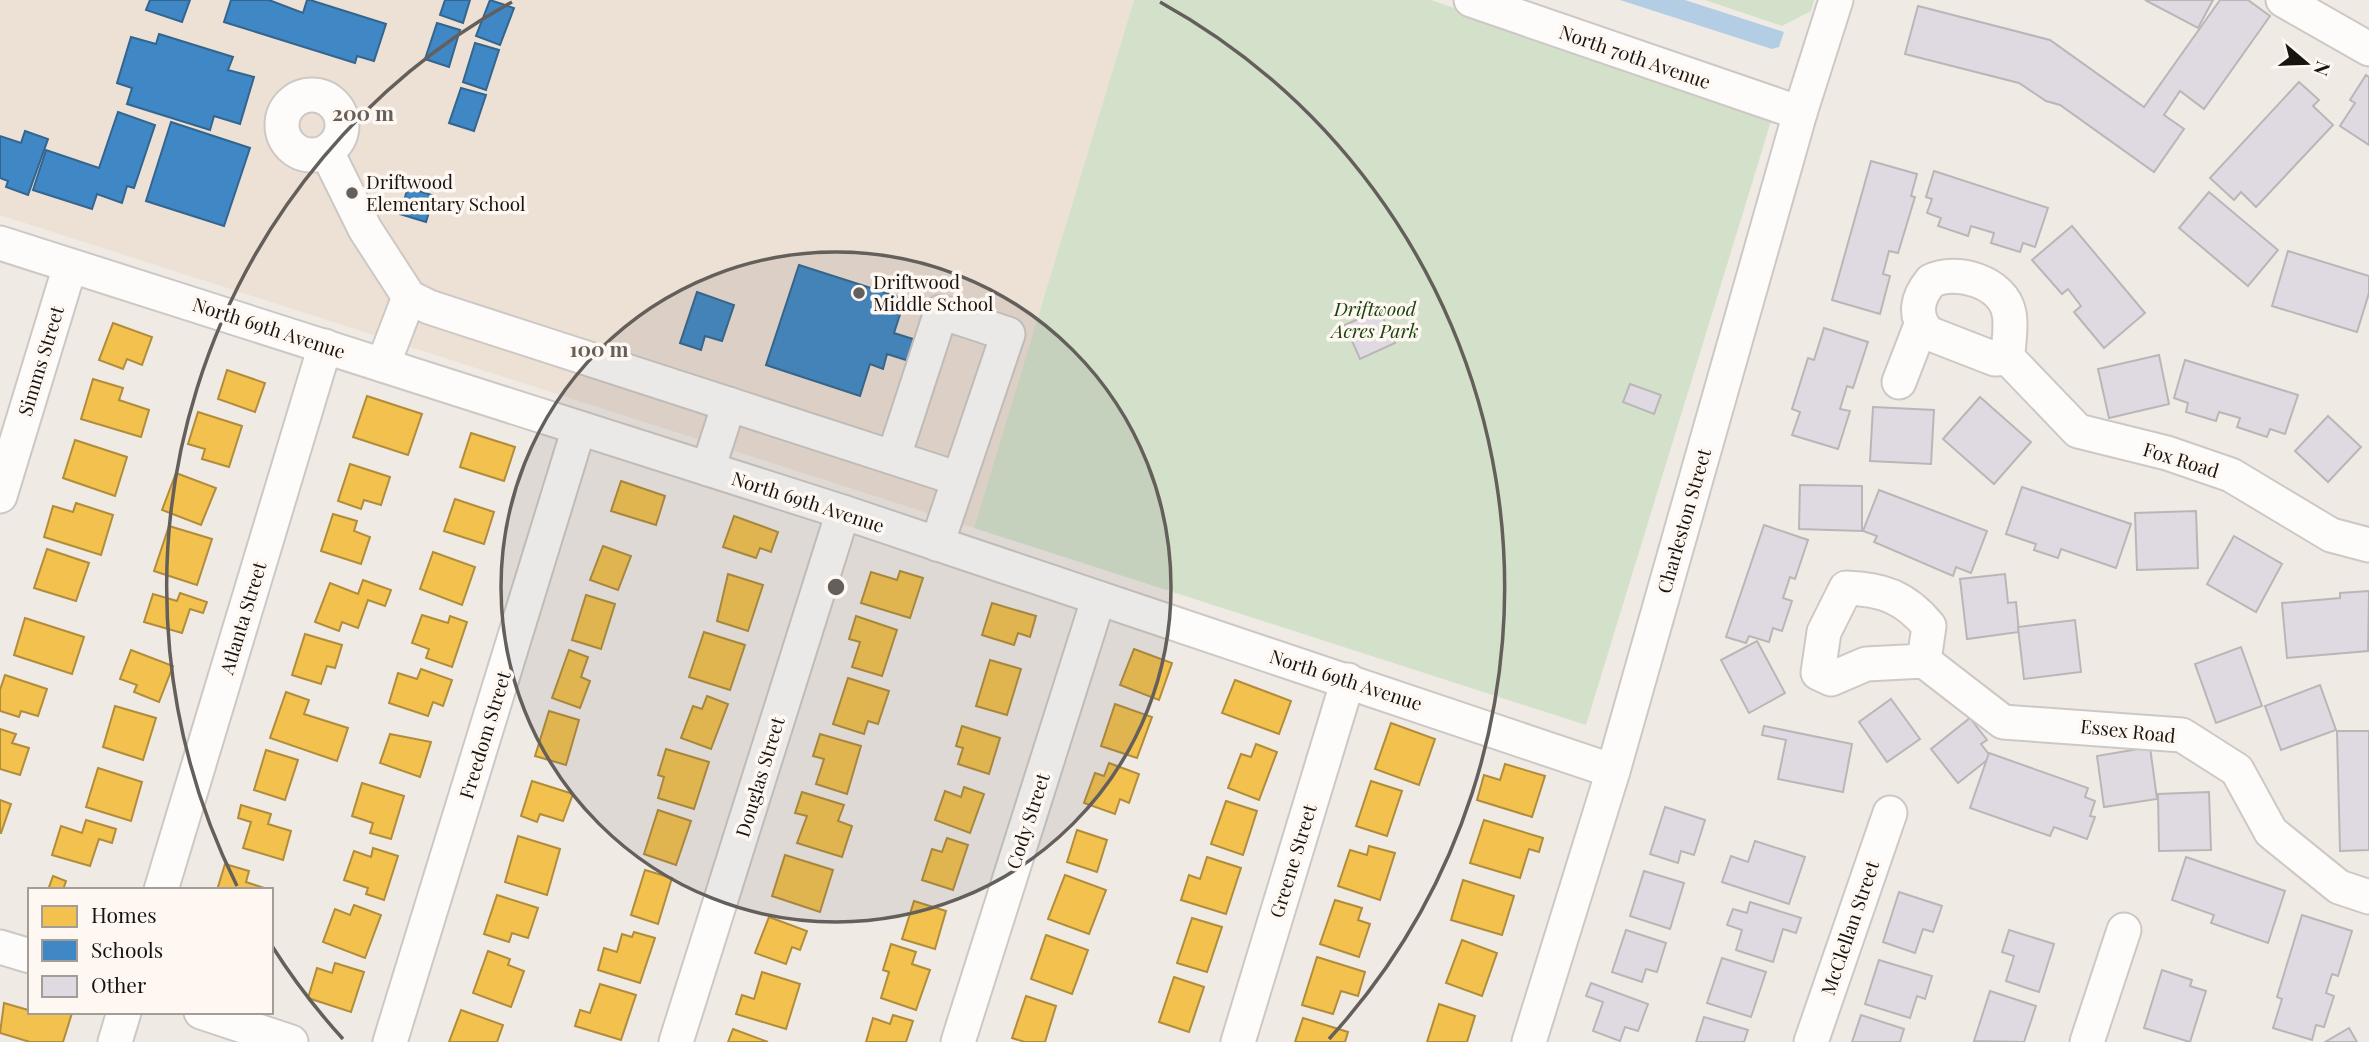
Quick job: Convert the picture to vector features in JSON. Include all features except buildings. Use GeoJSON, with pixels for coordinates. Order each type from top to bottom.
{"type":"FeatureCollection","features":[{"type":"Feature","properties":{"kind":"street","name":"North 70th Avenue"},"geometry":{"type":"LineString","coordinates":[[1471,0],[1800,113]]}},
{"type":"Feature","properties":{"kind":"street","name":"Charleston Street"},"geometry":{"type":"LineString","coordinates":[[1529,1042],[1613,771],[1800,113],[1836,0]]}},
{"type":"Feature","properties":{"kind":"street"},"geometry":{"type":"LineString","coordinates":[[2283,0],[2334,12],[2369,49]]}},
{"type":"Feature","properties":{"kind":"street"},"geometry":{"type":"LineString","coordinates":[[327,152],[365,229],[409,297],[429,307],[960,479]]}},
{"type":"Feature","properties":{"kind":"street","name":"North 69th Avenue"},"geometry":{"type":"LineString","coordinates":[[0,243],[843,512],[1098,600],[1348,680],[1613,771]]}},
{"type":"Feature","properties":{"kind":"street","name":"Simms Street"},"geometry":{"type":"LineString","coordinates":[[0,496],[70,266]]}},
{"type":"Feature","properties":{"kind":"street"},"geometry":{"type":"LineString","coordinates":[[1953,274],[1973,279],[1992,290],[2006,305],[2009,314],[2008,358],[1995,359],[1928,333],[1917,314],[1918,302],[1931,281],[1953,274]]}},
{"type":"Feature","properties":{"kind":"street"},"geometry":{"type":"LineString","coordinates":[[383,365],[409,297]]}},
{"type":"Feature","properties":{"kind":"street"},"geometry":{"type":"LineString","coordinates":[[894,456],[941,312],[1008,334],[937,544]]}},
{"type":"Feature","properties":{"kind":"street"},"geometry":{"type":"LineString","coordinates":[[1899,382],[1921,325]]}},
{"type":"Feature","properties":{"kind":"street","name":"Atlanta Street"},"geometry":{"type":"LineString","coordinates":[[162,888],[325,346]]}},
{"type":"Feature","properties":{"kind":"street","name":"Fox Road"},"geometry":{"type":"LineString","coordinates":[[2008,358],[2078,431],[2167,453],[2231,475],[2331,535],[2369,545]]}},
{"type":"Feature","properties":{"kind":"street"},"geometry":{"type":"LineString","coordinates":[[708,469],[729,404]]}},
{"type":"Feature","properties":{"kind":"street","name":"Freedom Street"},"geometry":{"type":"LineString","coordinates":[[390,1042],[579,428]]}},
{"type":"Feature","properties":{"kind":"street","name":"Douglas Street"},"geometry":{"type":"LineString","coordinates":[[676,1042],[843,512]]}},
{"type":"Feature","properties":{"kind":"street","name":"Cody Street"},"geometry":{"type":"LineString","coordinates":[[958,1042],[1098,600]]}},
{"type":"Feature","properties":{"kind":"street","name":"Essex Road"},"geometry":{"type":"LineString","coordinates":[[1924,661],[2003,722],[2182,735],[2237,770],[2271,832],[2339,887],[2369,897]]}},
{"type":"Feature","properties":{"kind":"street","name":"Greene Street"},"geometry":{"type":"LineString","coordinates":[[1238,1042],[1348,680]]}},
{"type":"Feature","properties":{"kind":"street","name":"McClellan Street"},"geometry":{"type":"LineString","coordinates":[[1811,1042],[1890,813]]}},
{"type":"Feature","properties":{"kind":"street"},"geometry":{"type":"LineString","coordinates":[[2087,1042],[2124,930]]}},
{"type":"Feature","properties":{"kind":"street"},"geometry":{"type":"LineString","coordinates":[[0,947],[28,955]]}},
{"type":"Feature","properties":{"kind":"street"},"geometry":{"type":"LineString","coordinates":[[115,1042],[123,1014]]}},
{"type":"Feature","properties":{"kind":"street"},"geometry":{"type":"LineString","coordinates":[[207,1014],[291,1042]]}},
{"type":"Feature","properties":{"kind":"shaded area"},"geometry":{"type":"Polygon","coordinates":[[[0,0],[1134,0],[974,528],[0,215],[0,0]]]}},
{"type":"Feature","properties":{"kind":"green space","name":"Driftwood Acres Park"},"geometry":{"type":"Polygon","coordinates":[[[1134,0],[1431,0],[1772,118],[1586,725],[974,528],[1134,0]]]}},
{"type":"Feature","properties":{"kind":"green space"},"geometry":{"type":"Polygon","coordinates":[[[1705,0],[1814,0],[1811,11],[1782,26],[1705,0]]]}},
{"type":"Feature","properties":{"kind":"water"},"geometry":{"type":"Polygon","coordinates":[[[1620,0],[1685,0],[1784,32],[1779,47],[1772,49],[1620,0]]]}},
{"type":"Feature","properties":{"kind":"place","name":"Driftwood Elementary School"},"geometry":{"type":"Point","coordinates":[352,193]}},
{"type":"Feature","properties":{"kind":"place","name":"Driftwood Middle School"},"geometry":{"type":"Point","coordinates":[859,293]}}]}
